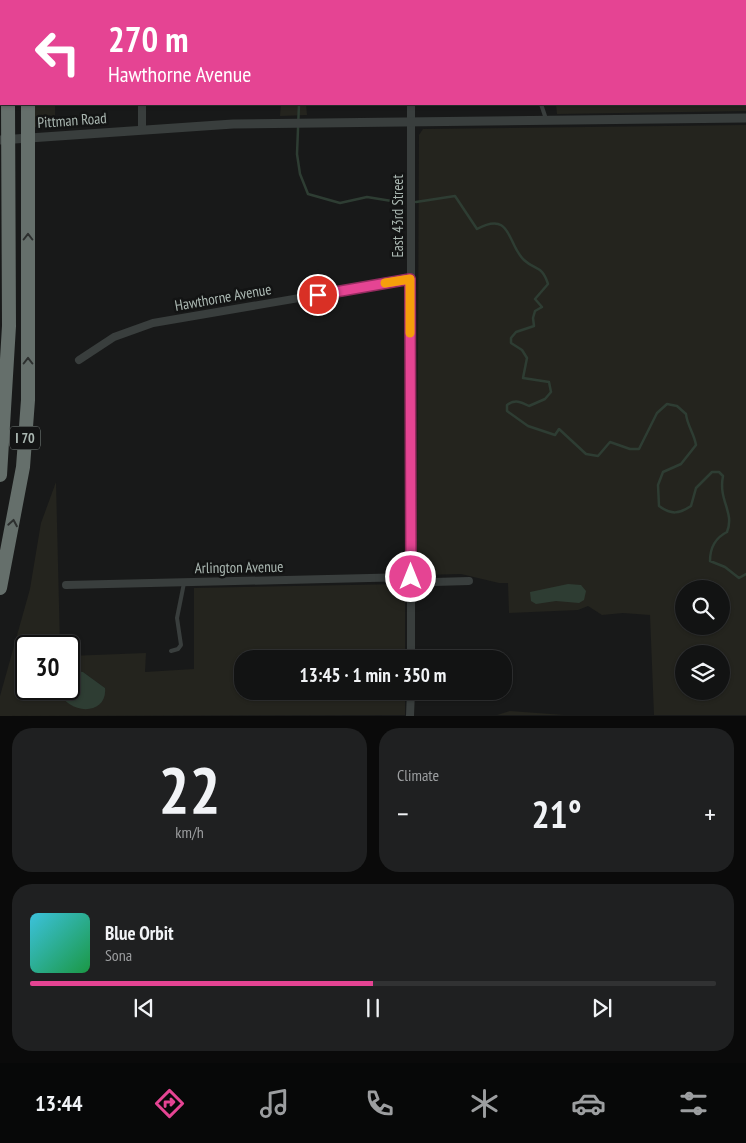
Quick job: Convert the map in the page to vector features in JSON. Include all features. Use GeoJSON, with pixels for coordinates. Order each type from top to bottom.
{"type":"FeatureCollection","features":[{"type":"Feature","properties":{"kind":"highway","name":"I 70"},"geometry":{"type":"LineString","coordinates":[[0,475],[9,326],[8,105]]}},
{"type":"Feature","properties":{"kind":"highway","name":"I 70"},"geometry":{"type":"LineString","coordinates":[[0,588],[24,467],[28,400],[28,105]]}},
{"type":"Feature","properties":{"kind":"street"},"geometry":{"type":"LineString","coordinates":[[142,105],[142,129]]}},
{"type":"Feature","properties":{"kind":"street","name":"East 43rd Street"},"geometry":{"type":"LineString","coordinates":[[411,105],[411,650]]}},
{"type":"Feature","properties":{"kind":"street","name":"Pittman Road"},"geometry":{"type":"LineString","coordinates":[[0,140],[142,129],[312,123],[746,118]]}},
{"type":"Feature","properties":{"kind":"street","name":"Hawthorne Avenue"},"geometry":{"type":"LineString","coordinates":[[79,360],[114,337],[153,323],[410,279]]}},
{"type":"Feature","properties":{"kind":"street","name":"Arlington Avenue"},"geometry":{"type":"LineString","coordinates":[[66,585],[411,577]]}},
{"type":"Feature","properties":{"kind":"street"},"geometry":{"type":"LineString","coordinates":[[411,592],[434,582],[469,582]]}},
{"type":"Feature","properties":{"kind":"street"},"geometry":{"type":"LineString","coordinates":[[410,716],[411,700]]}},
{"type":"Feature","properties":{"kind":"lane"},"geometry":{"type":"LineString","coordinates":[[541,105],[547,121]]}},
{"type":"Feature","properties":{"kind":"lane"},"geometry":{"type":"LineString","coordinates":[[172,651],[178,650],[181,645],[178,618],[184,582]]}},
{"type":"Feature","properties":{"kind":"shaded area"},"geometry":{"type":"Polygon","coordinates":[[[35,105],[55,105],[55,125],[35,127],[35,105]]]}},
{"type":"Feature","properties":{"kind":"shaded area"},"geometry":{"type":"Polygon","coordinates":[[[281,105],[306,105],[307,115],[280,116],[281,105]]]}},
{"type":"Feature","properties":{"kind":"shaded area"},"geometry":{"type":"Polygon","coordinates":[[[556,105],[746,105],[746,111],[557,114],[556,105]]]}},
{"type":"Feature","properties":{"kind":"shaded area"},"geometry":{"type":"Polygon","coordinates":[[[746,125],[746,715],[654,715],[650,615],[623,613],[602,615],[588,606],[578,610],[509,613],[508,583],[499,583],[461,574],[421,575],[417,569],[419,135],[423,129],[746,125]]]}},
{"type":"Feature","properties":{"kind":"shaded area"},"geometry":{"type":"Polygon","coordinates":[[[56,482],[60,635],[17,635],[30,589],[41,523],[56,482]]]}},
{"type":"Feature","properties":{"kind":"shaded area"},"geometry":{"type":"Polygon","coordinates":[[[405,584],[405,650],[234,650],[234,700],[405,700],[405,715],[0,716],[0,696],[15,642],[15,700],[80,700],[80,694],[105,688],[80,671],[80,656],[146,653],[145,672],[194,669],[194,588],[405,584]]]}},
{"type":"Feature","properties":{"kind":"shaded area"},"geometry":{"type":"Polygon","coordinates":[[[568,584],[581,585],[586,591],[584,600],[579,603],[556,601],[536,604],[531,601],[530,592],[568,584]]]}},
{"type":"Feature","properties":{"kind":"shaded area"},"geometry":{"type":"Polygon","coordinates":[[[80,671],[105,688],[104,697],[100,704],[94,708],[78,708],[65,700],[80,700],[80,671]]]}},
{"type":"Feature","properties":{"kind":"shaded area"},"geometry":{"type":"Polygon","coordinates":[[[510,711],[564,715],[497,715],[510,711]]]}},
{"type":"Feature","properties":{"kind":"waterway"},"geometry":{"type":"LineString","coordinates":[[299,105],[297,154],[300,174],[308,194],[340,203],[367,197],[404,203]]}},
{"type":"Feature","properties":{"kind":"waterway"},"geometry":{"type":"LineString","coordinates":[[416,202],[455,196],[477,229],[488,224],[503,226],[524,260],[541,271],[546,278],[548,284],[535,299],[542,307],[535,311],[533,318],[534,326],[516,332],[511,338],[511,343],[522,350],[527,358],[523,378],[549,382],[551,392],[545,399],[529,406],[518,402],[510,403],[507,405],[507,411],[528,426],[555,435],[559,429],[586,454],[598,456],[610,442],[630,449],[639,449],[657,413],[667,404],[677,406],[686,414],[696,445],[681,464],[663,472],[658,485],[659,506],[671,512],[687,509],[691,506],[696,488],[712,472],[719,472],[723,476],[722,485],[729,525],[727,532],[719,537],[714,544],[710,561],[725,567],[739,578],[746,574]]}},
{"type":"Feature","properties":{"kind":"slow traffic"},"geometry":{"type":"LineString","coordinates":[[385,283],[410,279],[410,333]]}},
{"type":"Feature","properties":{"kind":"route"},"geometry":{"type":"LineString","coordinates":[[318,295],[410,279],[411,577]]}}]}
